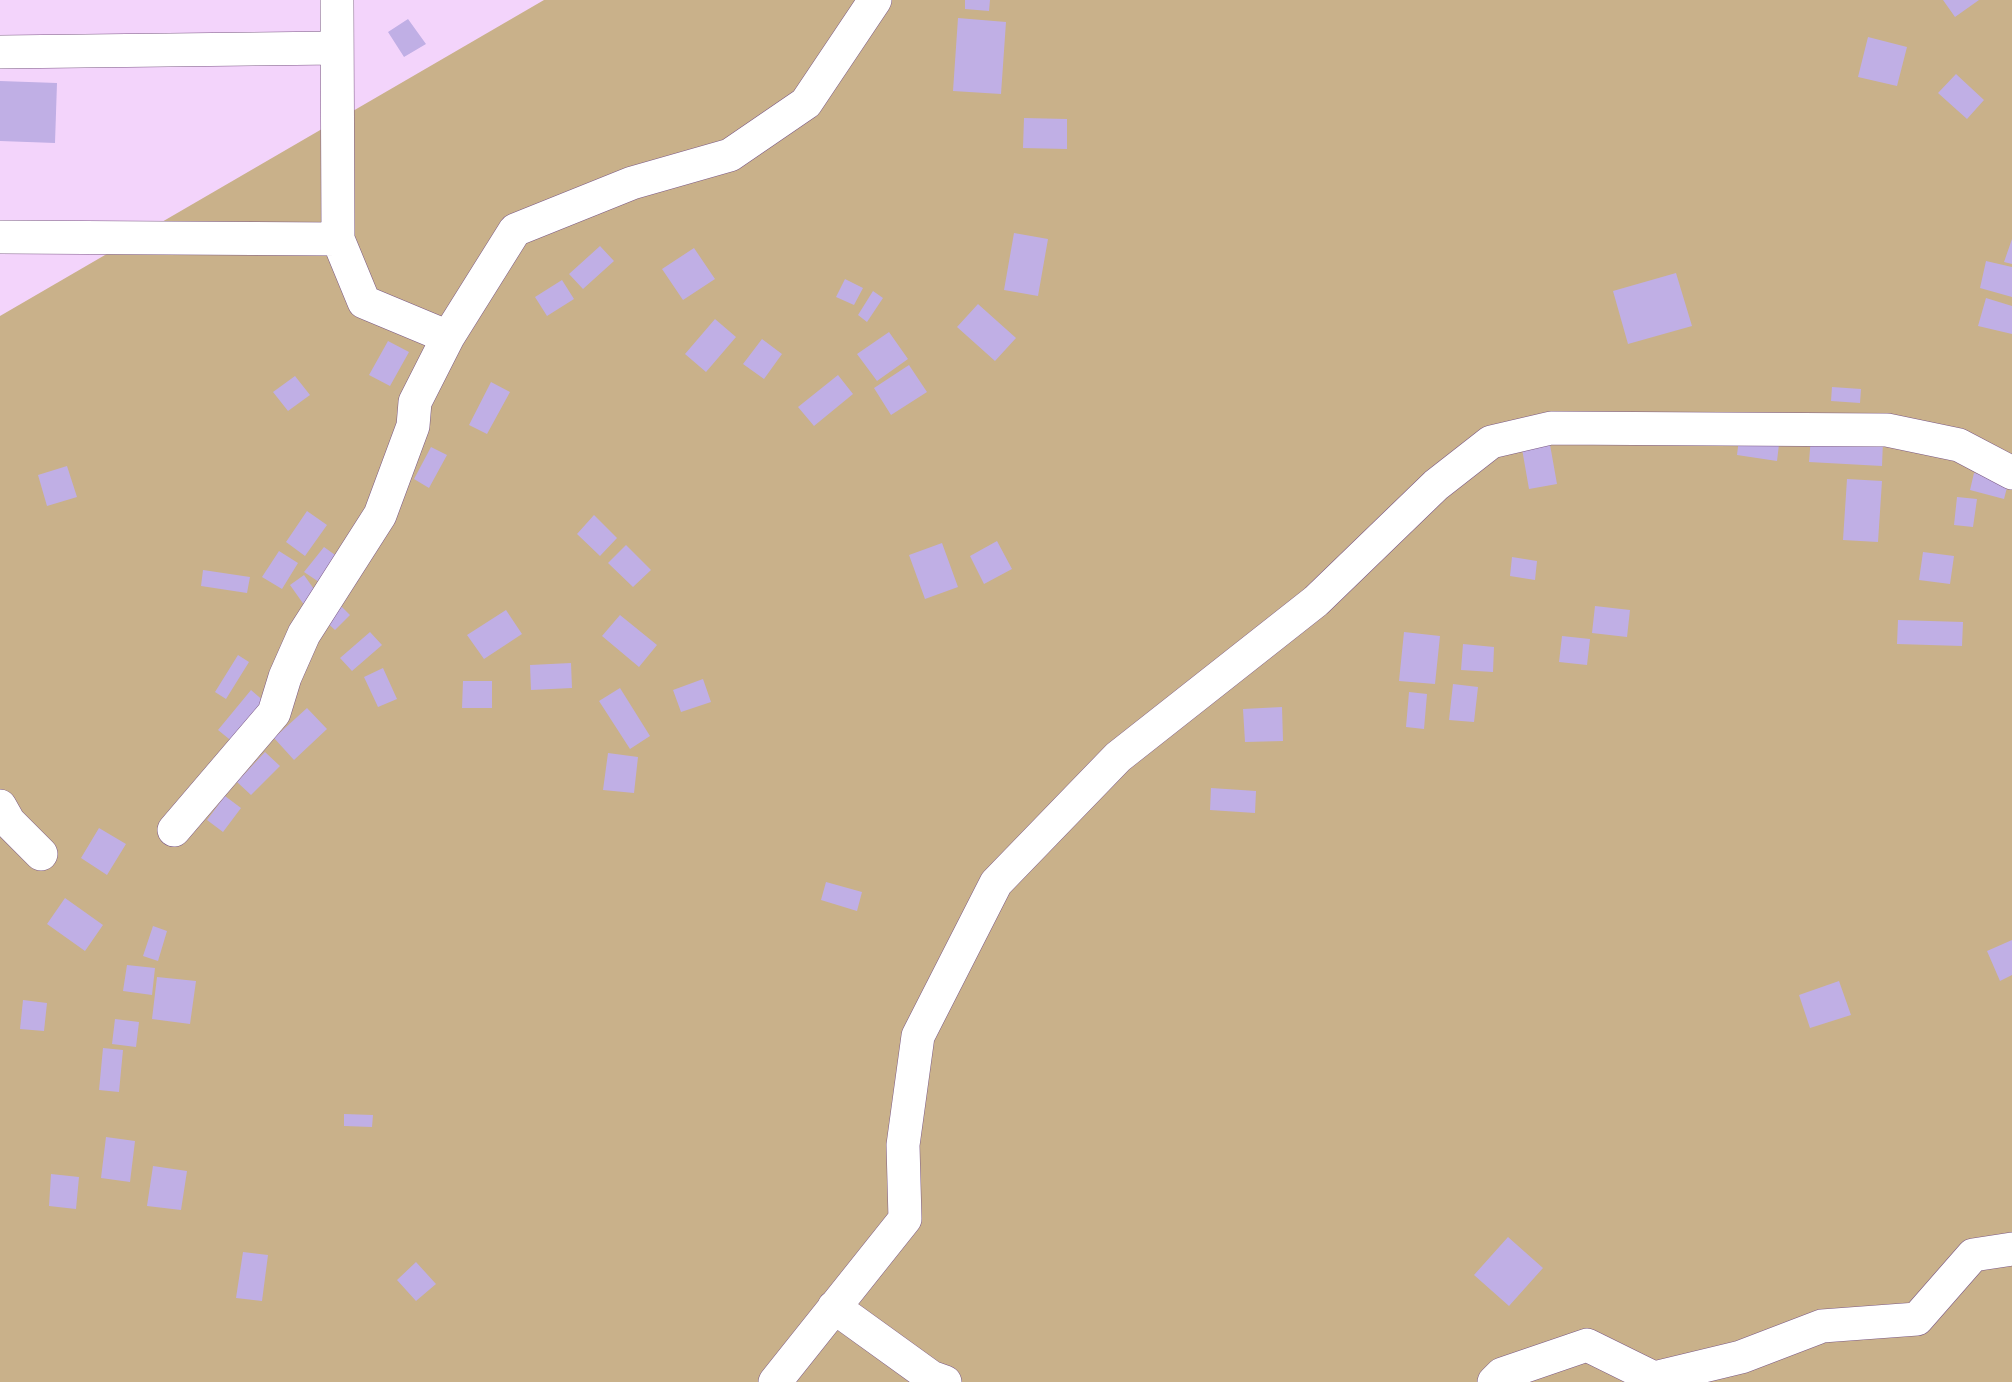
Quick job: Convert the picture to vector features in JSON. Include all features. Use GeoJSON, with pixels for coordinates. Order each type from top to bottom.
{"type":"FeatureCollection","features":[{"type":"Feature","properties":{"kind":"street"},"geometry":{"type":"LineString","coordinates":[[337,0],[338,240],[364,302],[448,337]]}},
{"type":"Feature","properties":{"kind":"street"},"geometry":{"type":"LineString","coordinates":[[174,830],[274,713],[285,677],[304,634],[380,515],[413,426],[415,402],[448,337],[515,230],[632,183],[730,155],[806,103],[875,0]]}},
{"type":"Feature","properties":{"kind":"street"},"geometry":{"type":"LineString","coordinates":[[0,52],[338,48]]}},
{"type":"Feature","properties":{"kind":"street"},"geometry":{"type":"LineString","coordinates":[[0,237],[338,240]]}},
{"type":"Feature","properties":{"kind":"street"},"geometry":{"type":"LineString","coordinates":[[775,1382],[906,1219],[903,1145],[918,1036],[996,883],[1118,757],[1317,601],[1436,485],[1491,442],[1551,428],[1887,430],[1959,445],[2012,473]]}},
{"type":"Feature","properties":{"kind":"street"},"geometry":{"type":"LineString","coordinates":[[0,806],[9,822],[41,854]]}},
{"type":"Feature","properties":{"kind":"street"},"geometry":{"type":"LineString","coordinates":[[1494,1382],[1502,1374],[1587,1345],[1654,1378],[1741,1357],[1822,1326],[1917,1319],[1973,1255],[2012,1249]]}},
{"type":"Feature","properties":{"kind":"street"},"geometry":{"type":"LineString","coordinates":[[834,1307],[930,1377],[945,1382]]}},
{"type":"Feature","properties":{"kind":"shaded area"},"geometry":{"type":"Polygon","coordinates":[[[544,0],[2012,0],[2012,1382],[0,1382],[0,316],[544,0]]]}},
{"type":"Feature","properties":{"kind":"building"},"geometry":{"type":"Polygon","coordinates":[[[965,0],[990,0],[989,11],[965,9],[965,0]]]}},
{"type":"Feature","properties":{"kind":"building"},"geometry":{"type":"Polygon","coordinates":[[[1943,0],[1979,0],[1955,17],[1943,0]]]}},
{"type":"Feature","properties":{"kind":"building"},"geometry":{"type":"Polygon","coordinates":[[[958,18],[1006,22],[1001,94],[953,91],[958,18]]]}},
{"type":"Feature","properties":{"kind":"building"},"geometry":{"type":"Polygon","coordinates":[[[408,19],[426,44],[404,57],[388,32],[408,19]]]}},
{"type":"Feature","properties":{"kind":"building"},"geometry":{"type":"Polygon","coordinates":[[[1868,37],[1907,47],[1897,86],[1858,77],[1868,37]]]}},
{"type":"Feature","properties":{"kind":"building"},"geometry":{"type":"Polygon","coordinates":[[[1956,74],[1984,100],[1967,119],[1938,93],[1956,74]]]}},
{"type":"Feature","properties":{"kind":"building"},"geometry":{"type":"Polygon","coordinates":[[[0,81],[57,83],[55,143],[0,141],[0,81]]]}},
{"type":"Feature","properties":{"kind":"building"},"geometry":{"type":"Polygon","coordinates":[[[1024,118],[1067,119],[1067,149],[1023,148],[1024,118]]]}},
{"type":"Feature","properties":{"kind":"building"},"geometry":{"type":"Polygon","coordinates":[[[1014,233],[1048,239],[1038,296],[1004,290],[1014,233]]]}},
{"type":"Feature","properties":{"kind":"building"},"geometry":{"type":"Polygon","coordinates":[[[2012,239],[2012,264],[2004,262],[2012,239]]]}},
{"type":"Feature","properties":{"kind":"building"},"geometry":{"type":"Polygon","coordinates":[[[600,246],[614,261],[583,289],[569,274],[600,246]]]}},
{"type":"Feature","properties":{"kind":"building"},"geometry":{"type":"Polygon","coordinates":[[[694,248],[715,279],[683,300],[662,269],[694,248]]]}},
{"type":"Feature","properties":{"kind":"building"},"geometry":{"type":"Polygon","coordinates":[[[1986,261],[2012,267],[2012,297],[1980,288],[1986,261]]]}},
{"type":"Feature","properties":{"kind":"building"},"geometry":{"type":"Polygon","coordinates":[[[1676,273],[1692,326],[1628,344],[1613,291],[1676,273]]]}},
{"type":"Feature","properties":{"kind":"building"},"geometry":{"type":"Polygon","coordinates":[[[845,279],[863,288],[854,305],[836,297],[845,279]]]}},
{"type":"Feature","properties":{"kind":"building"},"geometry":{"type":"Polygon","coordinates":[[[562,280],[574,299],[547,316],[535,297],[562,280]]]}},
{"type":"Feature","properties":{"kind":"building"},"geometry":{"type":"Polygon","coordinates":[[[873,291],[883,298],[867,322],[858,315],[873,291]]]}},
{"type":"Feature","properties":{"kind":"building"},"geometry":{"type":"Polygon","coordinates":[[[1986,298],[2012,306],[2012,334],[1978,326],[1986,298]]]}},
{"type":"Feature","properties":{"kind":"building"},"geometry":{"type":"Polygon","coordinates":[[[978,304],[1016,338],[995,361],[957,327],[978,304]]]}},
{"type":"Feature","properties":{"kind":"building"},"geometry":{"type":"Polygon","coordinates":[[[715,319],[736,337],[706,372],[685,354],[715,319]]]}},
{"type":"Feature","properties":{"kind":"building"},"geometry":{"type":"Polygon","coordinates":[[[889,332],[908,359],[877,381],[857,354],[889,332]]]}},
{"type":"Feature","properties":{"kind":"building"},"geometry":{"type":"Polygon","coordinates":[[[762,339],[782,354],[764,379],[743,364],[762,339]]]}},
{"type":"Feature","properties":{"kind":"building"},"geometry":{"type":"Polygon","coordinates":[[[388,341],[409,352],[390,386],[369,375],[388,341]]]}},
{"type":"Feature","properties":{"kind":"building"},"geometry":{"type":"Polygon","coordinates":[[[909,365],[927,392],[891,415],[874,388],[909,365]]]}},
{"type":"Feature","properties":{"kind":"building"},"geometry":{"type":"Polygon","coordinates":[[[838,375],[853,394],[814,426],[798,407],[838,375]]]}},
{"type":"Feature","properties":{"kind":"building"},"geometry":{"type":"Polygon","coordinates":[[[295,376],[310,395],[288,411],[273,392],[295,376]]]}},
{"type":"Feature","properties":{"kind":"building"},"geometry":{"type":"Polygon","coordinates":[[[491,382],[510,392],[487,434],[469,425],[491,382]]]}},
{"type":"Feature","properties":{"kind":"building"},"geometry":{"type":"Polygon","coordinates":[[[1832,387],[1861,389],[1860,403],[1831,401],[1832,387]]]}},
{"type":"Feature","properties":{"kind":"building"},"geometry":{"type":"Polygon","coordinates":[[[1740,430],[1780,436],[1777,461],[1737,455],[1740,430]]]}},
{"type":"Feature","properties":{"kind":"building"},"geometry":{"type":"Polygon","coordinates":[[[1811,437],[1883,441],[1882,466],[1809,462],[1811,437]]]}},
{"type":"Feature","properties":{"kind":"building"},"geometry":{"type":"Polygon","coordinates":[[[1549,439],[1557,484],[1529,489],[1521,443],[1549,439]]]}},
{"type":"Feature","properties":{"kind":"building"},"geometry":{"type":"Polygon","coordinates":[[[431,447],[447,455],[429,488],[414,479],[431,447]]]}},
{"type":"Feature","properties":{"kind":"building"},"geometry":{"type":"Polygon","coordinates":[[[67,466],[77,497],[47,506],[38,475],[67,466]]]}},
{"type":"Feature","properties":{"kind":"building"},"geometry":{"type":"Polygon","coordinates":[[[1974,473],[2009,480],[2004,499],[1970,490],[1974,473]]]}},
{"type":"Feature","properties":{"kind":"building"},"geometry":{"type":"Polygon","coordinates":[[[1847,479],[1882,481],[1878,542],[1843,540],[1847,479]]]}},
{"type":"Feature","properties":{"kind":"building"},"geometry":{"type":"Polygon","coordinates":[[[1957,497],[1977,499],[1973,527],[1954,525],[1957,497]]]}},
{"type":"Feature","properties":{"kind":"building"},"geometry":{"type":"Polygon","coordinates":[[[307,511],[327,525],[305,556],[286,542],[307,511]]]}},
{"type":"Feature","properties":{"kind":"building"},"geometry":{"type":"Polygon","coordinates":[[[594,515],[617,538],[600,556],[577,534],[594,515]]]}},
{"type":"Feature","properties":{"kind":"building"},"geometry":{"type":"Polygon","coordinates":[[[997,541],[1012,569],[984,584],[970,556],[997,541]]]}},
{"type":"Feature","properties":{"kind":"building"},"geometry":{"type":"Polygon","coordinates":[[[942,543],[958,587],[925,599],[909,555],[942,543]]]}},
{"type":"Feature","properties":{"kind":"building"},"geometry":{"type":"Polygon","coordinates":[[[626,545],[651,570],[633,587],[608,563],[626,545]]]}},
{"type":"Feature","properties":{"kind":"building"},"geometry":{"type":"Polygon","coordinates":[[[324,547],[338,557],[319,582],[304,572],[324,547]]]}},
{"type":"Feature","properties":{"kind":"building"},"geometry":{"type":"Polygon","coordinates":[[[279,551],[298,563],[282,589],[262,577],[279,551]]]}},
{"type":"Feature","properties":{"kind":"building"},"geometry":{"type":"Polygon","coordinates":[[[1923,552],[1954,556],[1950,584],[1919,580],[1923,552]]]}},
{"type":"Feature","properties":{"kind":"building"},"geometry":{"type":"Polygon","coordinates":[[[1512,557],[1537,561],[1535,580],[1510,576],[1512,557]]]}},
{"type":"Feature","properties":{"kind":"building"},"geometry":{"type":"Polygon","coordinates":[[[203,570],[250,577],[247,593],[201,586],[203,570]]]}},
{"type":"Feature","properties":{"kind":"building"},"geometry":{"type":"Polygon","coordinates":[[[304,575],[321,599],[307,609],[290,585],[304,575]]]}},
{"type":"Feature","properties":{"kind":"building"},"geometry":{"type":"Polygon","coordinates":[[[336,601],[350,615],[335,630],[321,617],[336,601]]]}},
{"type":"Feature","properties":{"kind":"building"},"geometry":{"type":"Polygon","coordinates":[[[1595,606],[1630,610],[1627,637],[1592,633],[1595,606]]]}},
{"type":"Feature","properties":{"kind":"building"},"geometry":{"type":"Polygon","coordinates":[[[506,610],[522,634],[484,659],[467,635],[506,610]]]}},
{"type":"Feature","properties":{"kind":"building"},"geometry":{"type":"Polygon","coordinates":[[[620,615],[657,645],[639,667],[602,636],[620,615]]]}},
{"type":"Feature","properties":{"kind":"building"},"geometry":{"type":"Polygon","coordinates":[[[1898,620],[1963,622],[1962,646],[1897,644],[1898,620]]]}},
{"type":"Feature","properties":{"kind":"building"},"geometry":{"type":"Polygon","coordinates":[[[370,632],[382,645],[352,671],[340,658],[370,632]]]}},
{"type":"Feature","properties":{"kind":"building"},"geometry":{"type":"Polygon","coordinates":[[[1404,632],[1440,636],[1435,684],[1399,681],[1404,632]]]}},
{"type":"Feature","properties":{"kind":"building"},"geometry":{"type":"Polygon","coordinates":[[[1562,636],[1590,639],[1587,665],[1559,662],[1562,636]]]}},
{"type":"Feature","properties":{"kind":"building"},"geometry":{"type":"Polygon","coordinates":[[[1463,644],[1494,647],[1493,672],[1461,670],[1463,644]]]}},
{"type":"Feature","properties":{"kind":"building"},"geometry":{"type":"Polygon","coordinates":[[[238,655],[249,662],[226,699],[215,692],[238,655]]]}},
{"type":"Feature","properties":{"kind":"building"},"geometry":{"type":"Polygon","coordinates":[[[571,663],[572,688],[531,690],[530,665],[571,663]]]}},
{"type":"Feature","properties":{"kind":"building"},"geometry":{"type":"Polygon","coordinates":[[[383,668],[397,699],[378,707],[364,677],[383,668]]]}},
{"type":"Feature","properties":{"kind":"building"},"geometry":{"type":"Polygon","coordinates":[[[703,679],[711,702],[681,712],[673,690],[703,679]]]}},
{"type":"Feature","properties":{"kind":"building"},"geometry":{"type":"Polygon","coordinates":[[[463,681],[492,681],[492,708],[462,708],[463,681]]]}},
{"type":"Feature","properties":{"kind":"building"},"geometry":{"type":"Polygon","coordinates":[[[1453,684],[1478,687],[1474,722],[1449,720],[1453,684]]]}},
{"type":"Feature","properties":{"kind":"building"},"geometry":{"type":"Polygon","coordinates":[[[620,688],[650,736],[630,749],[599,701],[620,688]]]}},
{"type":"Feature","properties":{"kind":"building"},"geometry":{"type":"Polygon","coordinates":[[[251,690],[266,703],[234,743],[218,730],[251,690]]]}},
{"type":"Feature","properties":{"kind":"building"},"geometry":{"type":"Polygon","coordinates":[[[1409,692],[1427,694],[1424,729],[1406,727],[1409,692]]]}},
{"type":"Feature","properties":{"kind":"building"},"geometry":{"type":"Polygon","coordinates":[[[1282,707],[1283,741],[1245,742],[1243,709],[1282,707]]]}},
{"type":"Feature","properties":{"kind":"building"},"geometry":{"type":"Polygon","coordinates":[[[307,708],[327,729],[294,760],[274,738],[307,708]]]}},
{"type":"Feature","properties":{"kind":"building"},"geometry":{"type":"Polygon","coordinates":[[[265,752],[280,766],[251,795],[237,782],[265,752]]]}},
{"type":"Feature","properties":{"kind":"building"},"geometry":{"type":"Polygon","coordinates":[[[608,753],[638,757],[634,793],[603,790],[608,753]]]}},
{"type":"Feature","properties":{"kind":"building"},"geometry":{"type":"Polygon","coordinates":[[[1211,788],[1256,791],[1255,813],[1210,810],[1211,788]]]}},
{"type":"Feature","properties":{"kind":"building"},"geometry":{"type":"Polygon","coordinates":[[[225,796],[241,808],[223,832],[207,820],[225,796]]]}},
{"type":"Feature","properties":{"kind":"building"},"geometry":{"type":"Polygon","coordinates":[[[99,828],[126,844],[107,875],[81,858],[99,828]]]}},
{"type":"Feature","properties":{"kind":"building"},"geometry":{"type":"Polygon","coordinates":[[[826,882],[862,892],[857,911],[821,900],[826,882]]]}},
{"type":"Feature","properties":{"kind":"building"},"geometry":{"type":"Polygon","coordinates":[[[65,898],[103,925],[85,951],[47,924],[65,898]]]}},
{"type":"Feature","properties":{"kind":"building"},"geometry":{"type":"Polygon","coordinates":[[[153,926],[167,931],[158,961],[143,956],[153,926]]]}},
{"type":"Feature","properties":{"kind":"building"},"geometry":{"type":"Polygon","coordinates":[[[2012,940],[2012,975],[2000,981],[1987,951],[2012,940]]]}},
{"type":"Feature","properties":{"kind":"building"},"geometry":{"type":"Polygon","coordinates":[[[127,965],[155,968],[152,995],[123,991],[127,965]]]}},
{"type":"Feature","properties":{"kind":"building"},"geometry":{"type":"Polygon","coordinates":[[[157,977],[196,981],[190,1024],[152,1019],[157,977]]]}},
{"type":"Feature","properties":{"kind":"building"},"geometry":{"type":"Polygon","coordinates":[[[1839,981],[1851,1015],[1810,1028],[1799,995],[1839,981]]]}},
{"type":"Feature","properties":{"kind":"building"},"geometry":{"type":"Polygon","coordinates":[[[23,1000],[47,1003],[44,1031],[20,1029],[23,1000]]]}},
{"type":"Feature","properties":{"kind":"building"},"geometry":{"type":"Polygon","coordinates":[[[115,1019],[139,1022],[136,1047],[112,1044],[115,1019]]]}},
{"type":"Feature","properties":{"kind":"building"},"geometry":{"type":"Polygon","coordinates":[[[103,1048],[123,1050],[119,1092],[99,1090],[103,1048]]]}},
{"type":"Feature","properties":{"kind":"building"},"geometry":{"type":"Polygon","coordinates":[[[344,1114],[373,1115],[372,1127],[344,1126],[344,1114]]]}},
{"type":"Feature","properties":{"kind":"building"},"geometry":{"type":"Polygon","coordinates":[[[106,1137],[135,1141],[130,1182],[101,1178],[106,1137]]]}},
{"type":"Feature","properties":{"kind":"building"},"geometry":{"type":"Polygon","coordinates":[[[153,1166],[187,1171],[181,1210],[147,1206],[153,1166]]]}},
{"type":"Feature","properties":{"kind":"building"},"geometry":{"type":"Polygon","coordinates":[[[51,1174],[79,1177],[76,1209],[49,1206],[51,1174]]]}},
{"type":"Feature","properties":{"kind":"building"},"geometry":{"type":"Polygon","coordinates":[[[1508,1237],[1543,1268],[1509,1306],[1474,1275],[1508,1237]]]}},
{"type":"Feature","properties":{"kind":"building"},"geometry":{"type":"Polygon","coordinates":[[[243,1252],[268,1255],[262,1301],[236,1298],[243,1252]]]}},
{"type":"Feature","properties":{"kind":"building"},"geometry":{"type":"Polygon","coordinates":[[[416,1262],[436,1284],[416,1301],[397,1280],[416,1262]]]}}]}
